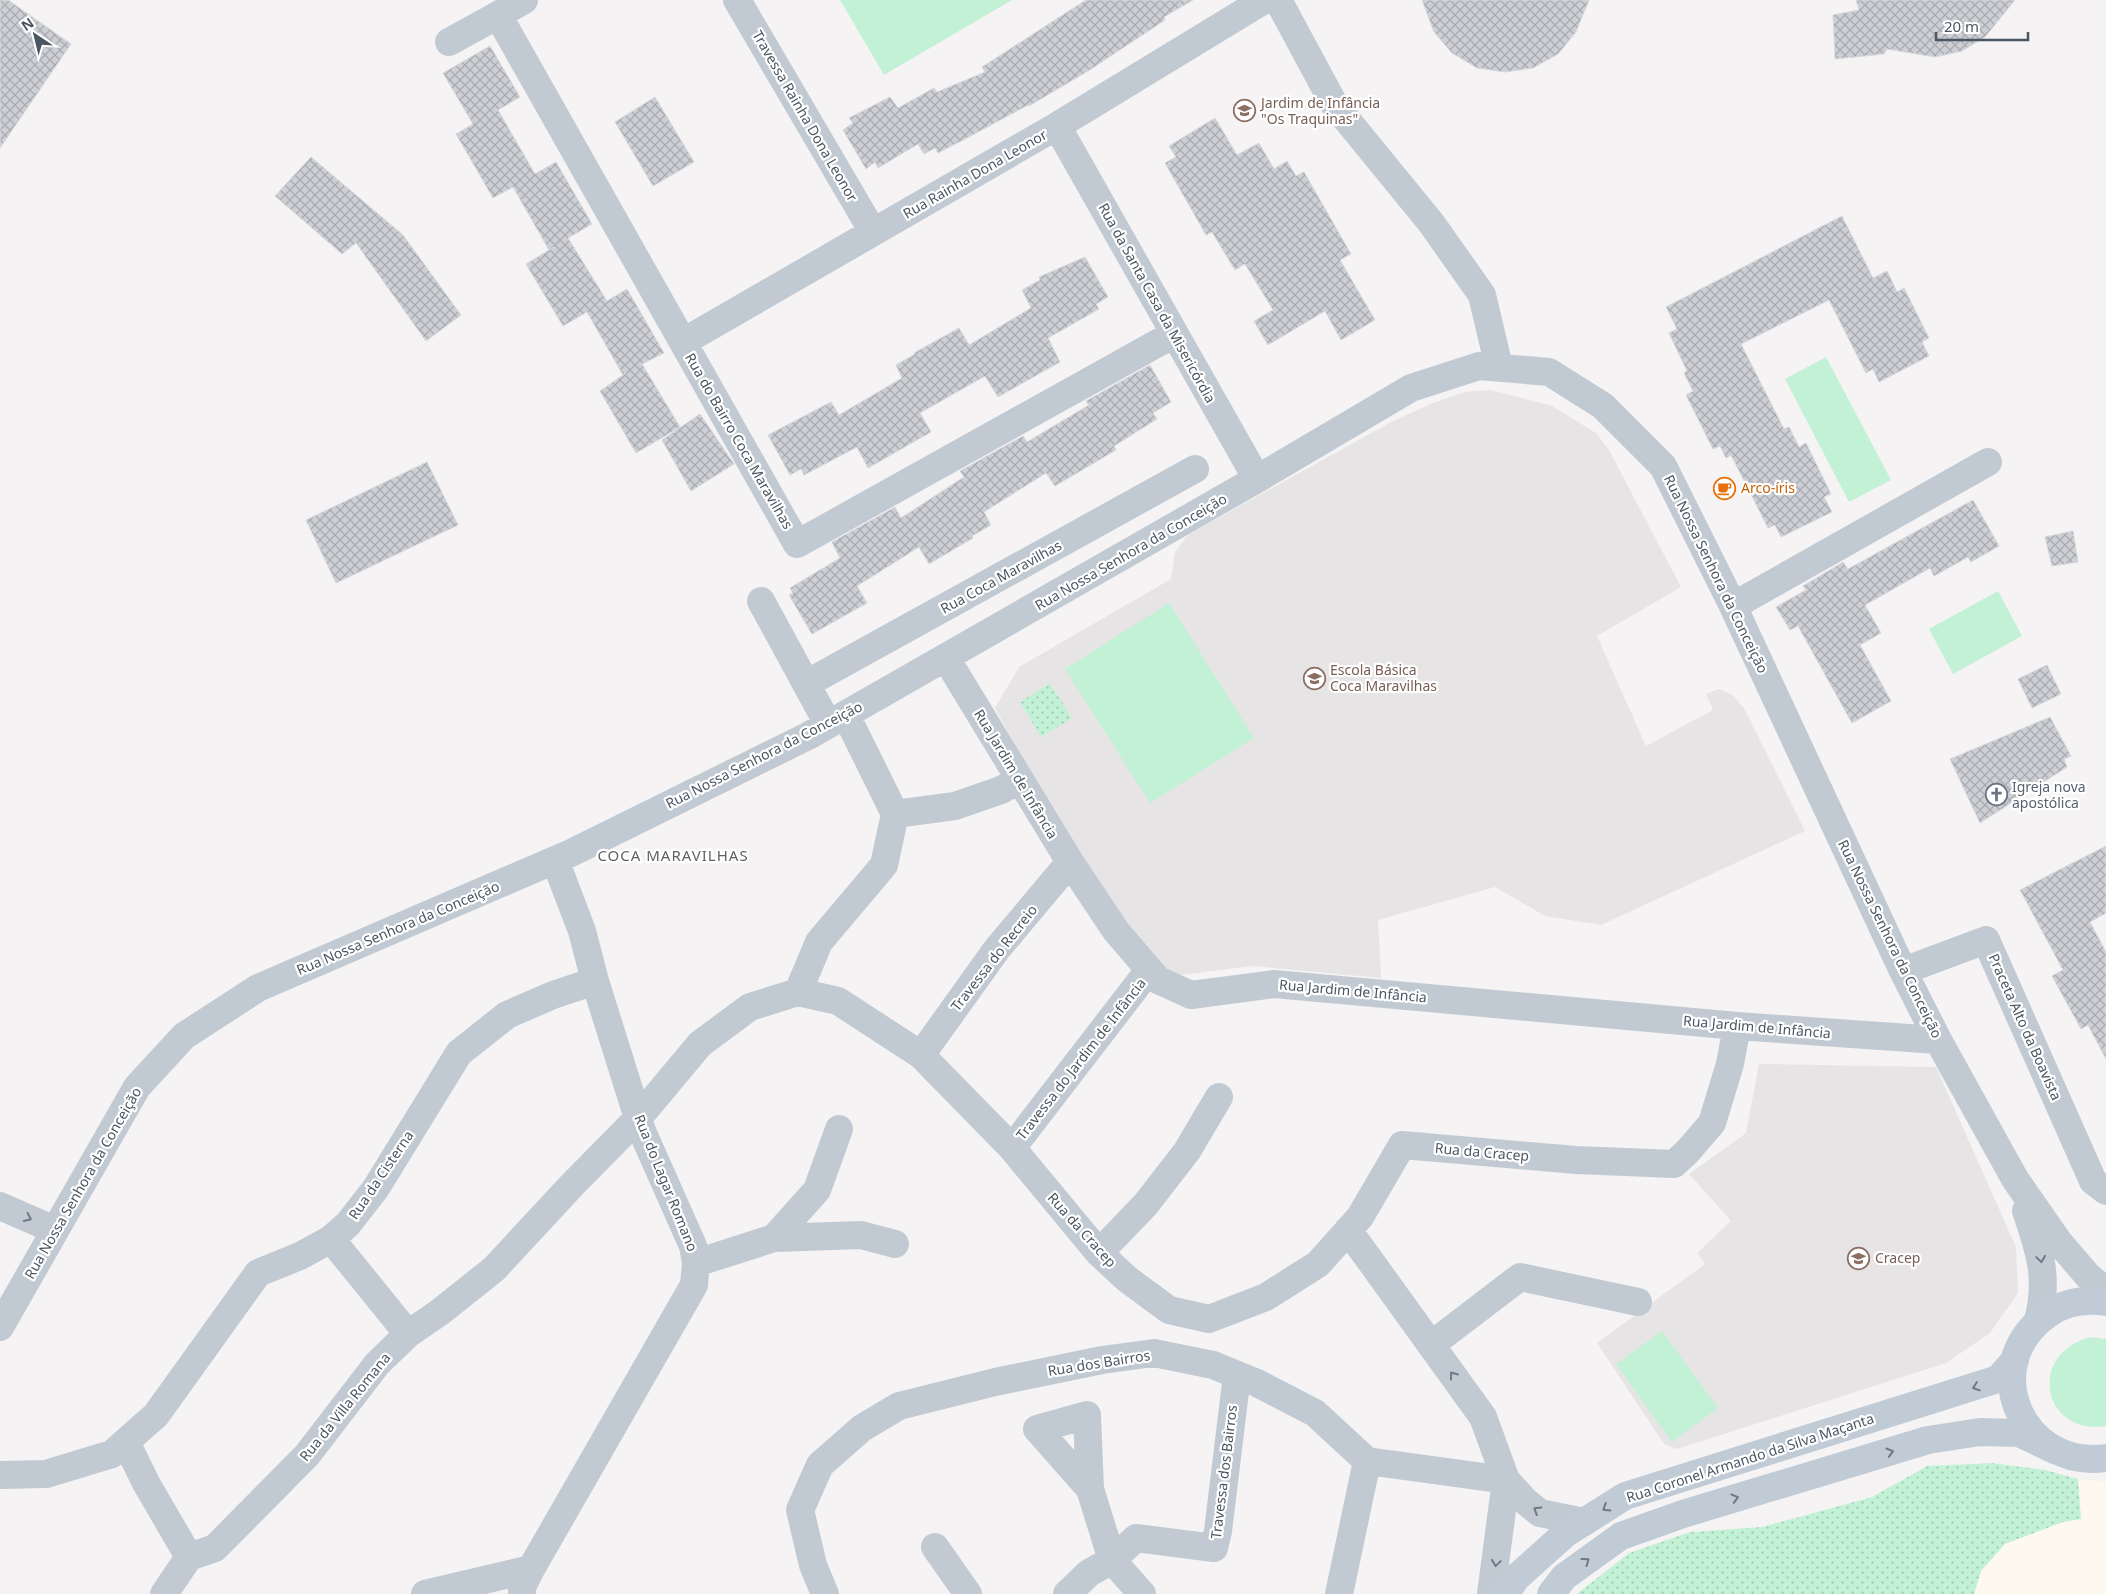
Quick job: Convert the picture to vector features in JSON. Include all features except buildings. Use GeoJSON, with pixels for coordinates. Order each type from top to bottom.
{"type":"FeatureCollection","features":[{"type":"Feature","properties":{"kind":"main road","name":"Rua Coronel Armando da Silva Maçanta"},"geometry":{"type":"LineString","coordinates":[[2057,1451],[2035,1436],[2019,1413],[2012,1387],[2015,1360],[2021,1343],[2038,1322],[2056,1309],[2074,1303],[2106,1302]]}},
{"type":"Feature","properties":{"kind":"main road","name":"Rua Coronel Armando da Silva Maçanta"},"geometry":{"type":"LineString","coordinates":[[1506,1594],[1517,1577],[1565,1534],[1626,1496],[1998,1379],[2015,1360]]}},
{"type":"Feature","properties":{"kind":"main road","name":"Rua Coronel Armando da Silva Maçanta"},"geometry":{"type":"LineString","coordinates":[[1551,1594],[1564,1577],[1621,1536],[1683,1514],[1928,1440],[1980,1432],[2018,1433],[2057,1451],[2082,1459],[2106,1458]]}},
{"type":"Feature","properties":{"kind":"street"},"geometry":{"type":"LineString","coordinates":[[449,42],[524,0]]}},
{"type":"Feature","properties":{"kind":"street","name":"Travessa Rainha Dona Leonor"},"geometry":{"type":"LineString","coordinates":[[737,0],[873,232]]}},
{"type":"Feature","properties":{"kind":"street","name":"Rua Rainha Dona Leonor"},"geometry":{"type":"LineString","coordinates":[[682,342],[1057,126],[1264,0]]}},
{"type":"Feature","properties":{"kind":"street"},"geometry":{"type":"LineString","coordinates":[[1278,0],[1334,104],[1432,224],[1482,295],[1499,367]]}},
{"type":"Feature","properties":{"kind":"street","name":"Rua do Bairro Coca Maravilhas"},"geometry":{"type":"LineString","coordinates":[[498,14],[797,544],[1174,334]]}},
{"type":"Feature","properties":{"kind":"street","name":"Rua da Santa Casa da Misericórdia"},"geometry":{"type":"LineString","coordinates":[[1057,126],[1257,479]]}},
{"type":"Feature","properties":{"kind":"street","name":"Rua Nossa Senhora da Conceição"},"geometry":{"type":"LineString","coordinates":[[0,1327],[137,1087],[184,1036],[258,988],[555,860],[808,736],[1110,564],[1411,388],[1479,366],[1549,372],[1603,406],[1663,466],[1732,606],[1903,971],[1938,1040],[2015,1179]]}},
{"type":"Feature","properties":{"kind":"street"},"geometry":{"type":"LineString","coordinates":[[1732,606],[1988,462]]}},
{"type":"Feature","properties":{"kind":"street","name":"Rua Coca Maravilhas"},"geometry":{"type":"LineString","coordinates":[[806,684],[1195,470]]}},
{"type":"Feature","properties":{"kind":"street"},"geometry":{"type":"LineString","coordinates":[[1089,529],[1110,564]]}},
{"type":"Feature","properties":{"kind":"street"},"geometry":{"type":"LineString","coordinates":[[762,601],[806,684],[837,719],[895,814],[884,865],[819,942],[798,992]]}},
{"type":"Feature","properties":{"kind":"street","name":"Rua Jardim de Infância"},"geometry":{"type":"LineString","coordinates":[[946,658],[1070,862],[1116,931],[1158,980],[1191,995],[1274,984],[1737,1026],[1938,1040]]}},
{"type":"Feature","properties":{"kind":"street"},"geometry":{"type":"LineString","coordinates":[[895,814],[956,806],[1001,790],[1020,780]]}},
{"type":"Feature","properties":{"kind":"street","name":"Rua do Lagar Romano"},"geometry":{"type":"LineString","coordinates":[[522,1594],[522,1587],[531,1568],[694,1285],[696,1263],[693,1246],[642,1131],[595,982],[582,931],[555,860]]}},
{"type":"Feature","properties":{"kind":"street","name":"Travessa do Recreio"},"geometry":{"type":"LineString","coordinates":[[920,1055],[998,949],[1070,862]]}},
{"type":"Feature","properties":{"kind":"street","name":"Praceta Alto da Boavista"},"geometry":{"type":"LineString","coordinates":[[1903,971],[1986,940],[2093,1181],[2106,1191]]}},
{"type":"Feature","properties":{"kind":"street","name":"Travessa do Jardim de Infância"},"geometry":{"type":"LineString","coordinates":[[1012,1148],[1149,970]]}},
{"type":"Feature","properties":{"kind":"street","name":"Rua da Cisterna"},"geometry":{"type":"LineString","coordinates":[[0,1475],[46,1474],[112,1454],[156,1415],[258,1273],[300,1256],[331,1239],[348,1224],[376,1188],[459,1053],[507,1015],[553,995],[595,982]]}},
{"type":"Feature","properties":{"kind":"street","name":"Rua da Cracep"},"geometry":{"type":"LineString","coordinates":[[798,992],[838,1001],[920,1055],[1012,1148],[1099,1253],[1127,1279],[1169,1310],[1209,1320],[1266,1297],[1318,1264],[1360,1217],[1402,1145],[1576,1160],[1674,1164],[1712,1123],[1730,1064],[1737,1026]]}},
{"type":"Feature","properties":{"kind":"street","name":"Rua da Villa Romana"},"geometry":{"type":"LineString","coordinates":[[189,1557],[215,1548],[307,1456],[378,1364],[408,1334],[440,1312],[494,1269],[638,1117],[700,1044],[750,1007],[798,992]]}},
{"type":"Feature","properties":{"kind":"street"},"geometry":{"type":"LineString","coordinates":[[1099,1253],[1146,1204],[1187,1151],[1219,1097]]}},
{"type":"Feature","properties":{"kind":"street"},"geometry":{"type":"LineString","coordinates":[[774,1238],[817,1190],[839,1129]]}},
{"type":"Feature","properties":{"kind":"street"},"geometry":{"type":"LineString","coordinates":[[2015,1179],[2058,1241],[2088,1276],[2106,1291]]}},
{"type":"Feature","properties":{"kind":"street"},"geometry":{"type":"LineString","coordinates":[[2015,1179],[2040,1253],[2044,1300],[2038,1322]]}},
{"type":"Feature","properties":{"kind":"street"},"geometry":{"type":"LineString","coordinates":[[0,1206],[55,1230]]}},
{"type":"Feature","properties":{"kind":"street"},"geometry":{"type":"LineString","coordinates":[[1348,1230],[1483,1416],[1506,1480],[1540,1514],[1584,1522]]}},
{"type":"Feature","properties":{"kind":"street"},"geometry":{"type":"LineString","coordinates":[[696,1263],[774,1238],[861,1235],[895,1244]]}},
{"type":"Feature","properties":{"kind":"street"},"geometry":{"type":"LineString","coordinates":[[331,1239],[408,1334]]}},
{"type":"Feature","properties":{"kind":"street"},"geometry":{"type":"LineString","coordinates":[[1431,1345],[1520,1277],[1638,1302]]}},
{"type":"Feature","properties":{"kind":"street","name":"Rua dos Bairros"},"geometry":{"type":"LineString","coordinates":[[824,1594],[813,1565],[800,1510],[820,1465],[862,1428],[899,1406],[995,1382],[1102,1360],[1154,1353],[1213,1365],[1257,1383],[1315,1412],[1367,1461]]}},
{"type":"Feature","properties":{"kind":"street","name":"Travessa dos Bairros"},"geometry":{"type":"LineString","coordinates":[[1112,1560],[1136,1538],[1214,1548],[1218,1531],[1236,1375]]}},
{"type":"Feature","properties":{"kind":"street"},"geometry":{"type":"LineString","coordinates":[[126,1442],[146,1482],[189,1557],[164,1594]]}},
{"type":"Feature","properties":{"kind":"street"},"geometry":{"type":"LineString","coordinates":[[1339,1594],[1367,1461],[1506,1480]]}},
{"type":"Feature","properties":{"kind":"street"},"geometry":{"type":"LineString","coordinates":[[1491,1594],[1506,1480]]}},
{"type":"Feature","properties":{"kind":"street"},"geometry":{"type":"LineString","coordinates":[[1090,1489],[1112,1560],[1142,1594]]}},
{"type":"Feature","properties":{"kind":"street"},"geometry":{"type":"LineString","coordinates":[[935,1548],[968,1594]]}},
{"type":"Feature","properties":{"kind":"street"},"geometry":{"type":"LineString","coordinates":[[1067,1594],[1089,1573],[1112,1560]]}},
{"type":"Feature","properties":{"kind":"street"},"geometry":{"type":"LineString","coordinates":[[425,1594],[531,1568]]}},
{"type":"Feature","properties":{"kind":"shaded area","name":"Escola Básica Coca Maravilhas"},"geometry":{"type":"Polygon","coordinates":[[[1491,390],[1552,406],[1596,433],[1609,450],[1681,587],[1597,636],[1646,746],[1713,710],[1706,694],[1719,689],[1733,695],[1745,710],[1805,831],[1601,925],[1545,916],[1495,887],[1378,920],[1381,978],[1252,966],[1173,976],[1151,964],[1034,781],[995,708],[1019,667],[1171,579],[1175,552],[1188,535],[1391,422],[1433,403],[1465,392],[1491,390]]]}},
{"type":"Feature","properties":{"kind":"shaded area","name":"Cracep"},"geometry":{"type":"Polygon","coordinates":[[[1759,1064],[1936,1067],[2016,1247],[2018,1293],[1990,1333],[1946,1363],[1677,1449],[1664,1444],[1597,1343],[1705,1264],[1697,1253],[1731,1221],[1689,1174],[1746,1133],[1759,1064]]]}},
{"type":"Feature","properties":{"kind":"shaded area"},"geometry":{"type":"Polygon","coordinates":[[[1992,1463],[2045,1470],[2078,1479],[2106,1482],[2106,1594],[1577,1594],[1629,1553],[1690,1532],[1762,1527],[1872,1497],[1927,1466],[1992,1463]]]}},
{"type":"Feature","properties":{"kind":"green space"},"geometry":{"type":"Polygon","coordinates":[[[840,0],[1012,0],[884,75],[840,0]]]}},
{"type":"Feature","properties":{"kind":"green space"},"geometry":{"type":"Polygon","coordinates":[[[1826,357],[1891,480],[1849,502],[1785,379],[1826,357]]]}},
{"type":"Feature","properties":{"kind":"green space"},"geometry":{"type":"Polygon","coordinates":[[[1998,591],[2022,636],[1953,674],[1929,629],[1998,591]]]}},
{"type":"Feature","properties":{"kind":"green space"},"geometry":{"type":"Polygon","coordinates":[[[1169,603],[1254,738],[1150,803],[1065,669],[1169,603]]]}},
{"type":"Feature","properties":{"kind":"green space"},"geometry":{"type":"Polygon","coordinates":[[[1050,683],[1072,718],[1041,737],[1020,702],[1050,683]]]}},
{"type":"Feature","properties":{"kind":"green space"},"geometry":{"type":"Polygon","coordinates":[[[1662,1331],[1718,1408],[1672,1442],[1616,1364],[1662,1331]]]}},
{"type":"Feature","properties":{"kind":"green space"},"geometry":{"type":"Polygon","coordinates":[[[2090,1337],[2106,1339],[2106,1426],[2085,1426],[2068,1419],[2057,1407],[2050,1392],[2050,1376],[2056,1360],[2069,1347],[2090,1337]]]}},
{"type":"Feature","properties":{"kind":"green space"},"geometry":{"type":"Polygon","coordinates":[[[1992,1463],[2045,1470],[2078,1479],[2081,1519],[2063,1522],[2005,1544],[1981,1571],[1974,1594],[1577,1594],[1629,1553],[1690,1532],[1762,1527],[1872,1497],[1927,1466],[1992,1463]]]}},
{"type":"Feature","properties":{"kind":"place","name":"Jardim de Infância \"Os Traquinas\""},"geometry":{"type":"Point","coordinates":[1245,111]}},
{"type":"Feature","properties":{"kind":"place","name":"Arco-íris"},"geometry":{"type":"Point","coordinates":[1725,488]}},
{"type":"Feature","properties":{"kind":"place","name":"Escola Básica Coca Maravilhas"},"geometry":{"type":"Point","coordinates":[1314,678]}},
{"type":"Feature","properties":{"kind":"place","name":"Igreja nova apostólica"},"geometry":{"type":"Point","coordinates":[1996,795]}},
{"type":"Feature","properties":{"kind":"place","name":"Cracep"},"geometry":{"type":"Point","coordinates":[1859,1258]}},
{"type":"Feature","properties":{"kind":"district","name":"COCA MARAVILHAS"},"geometry":{"type":"Point","coordinates":[673,856]}}]}
